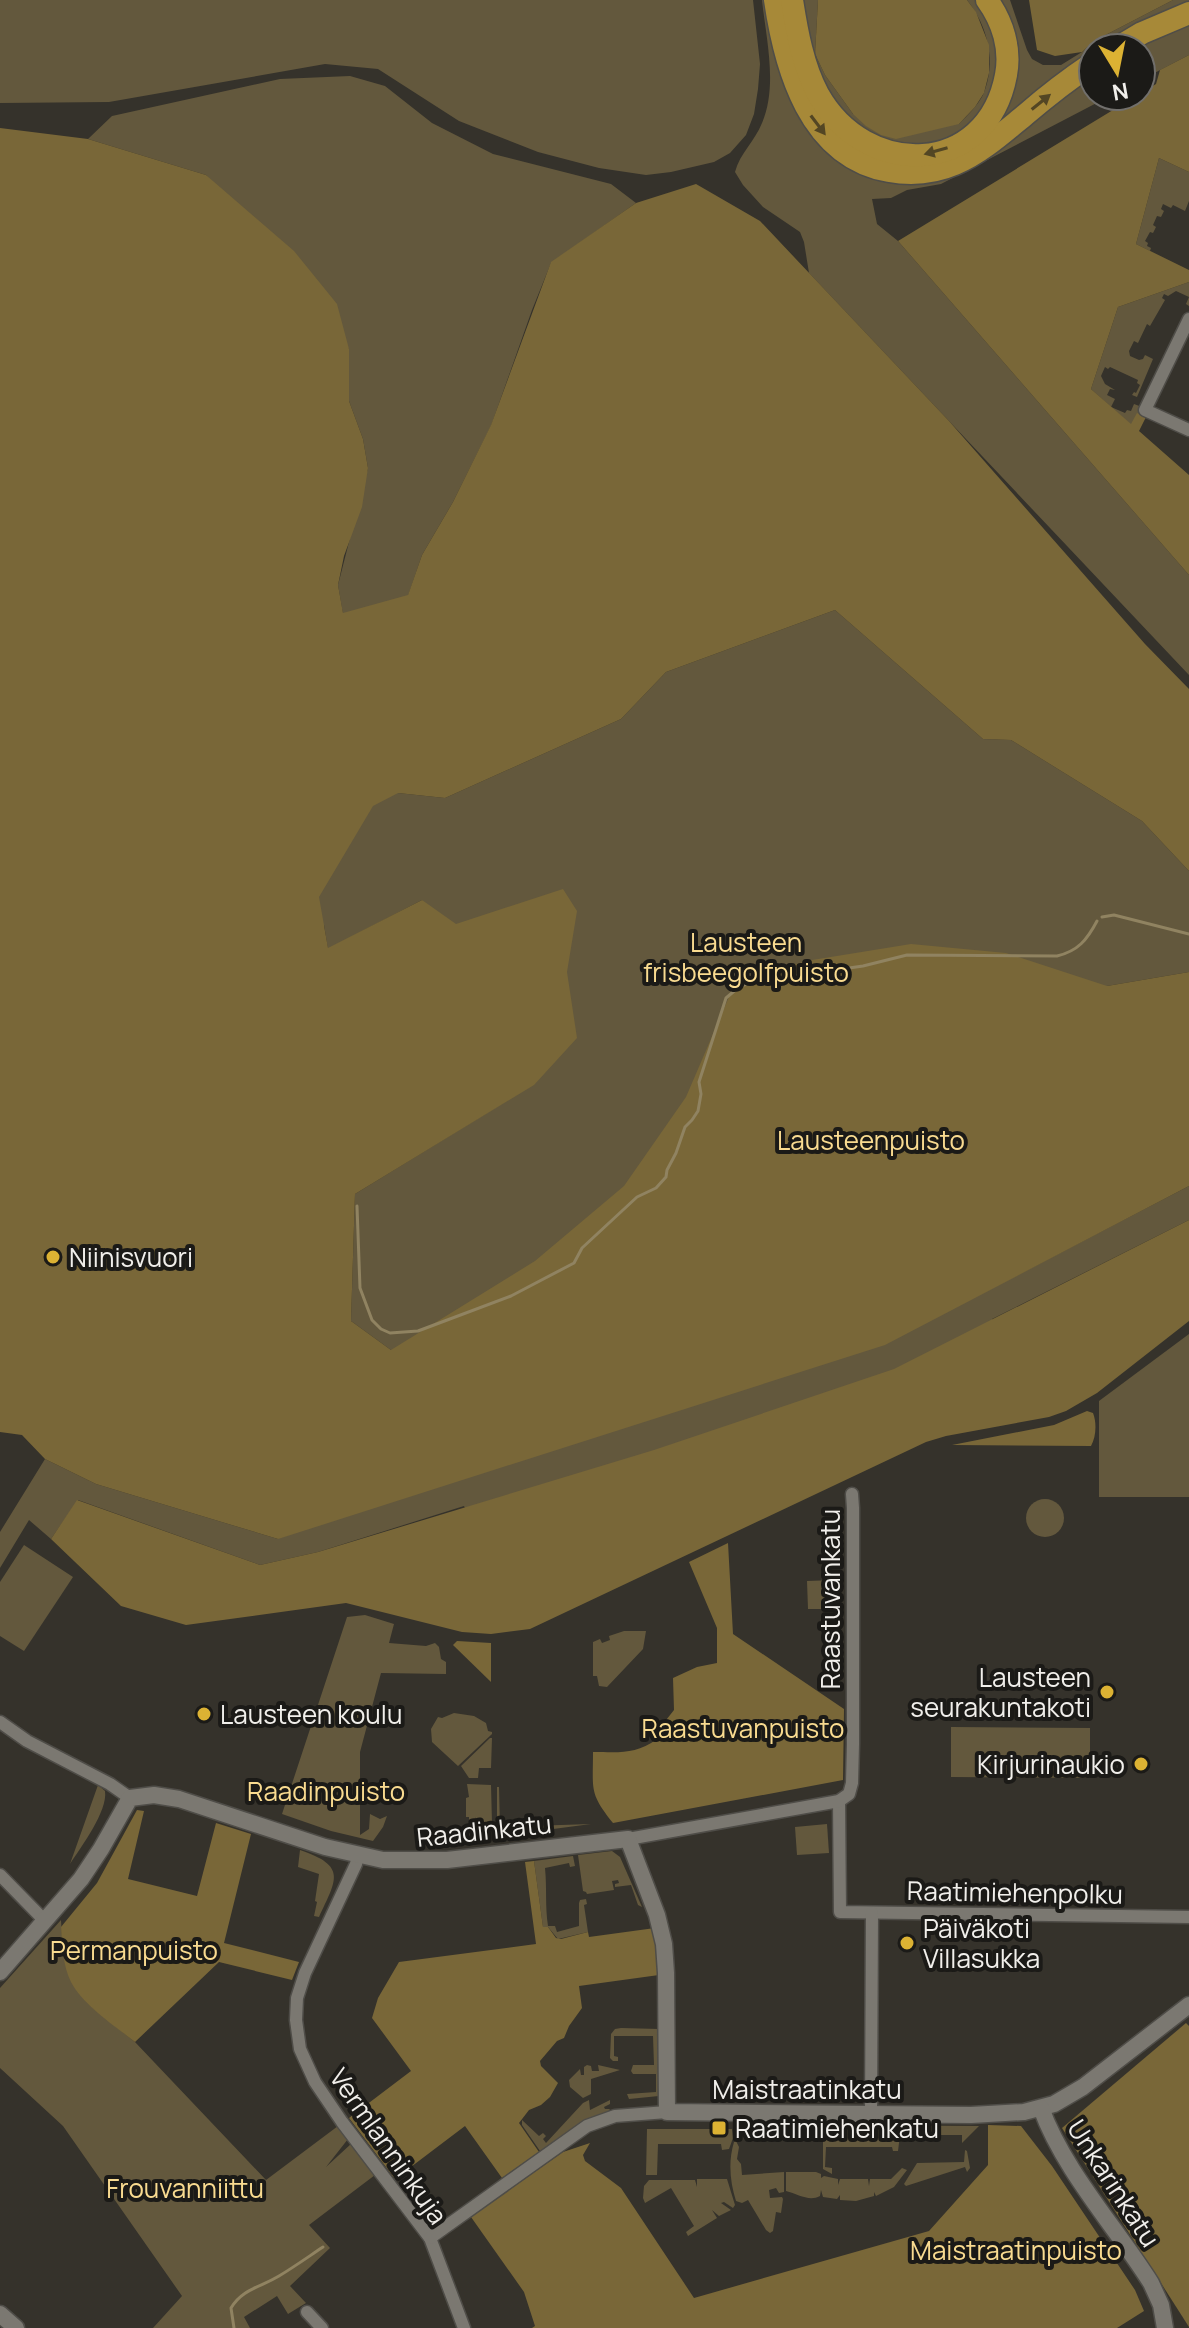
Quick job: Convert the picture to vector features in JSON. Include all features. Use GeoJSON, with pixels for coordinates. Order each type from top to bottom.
{"type":"FeatureCollection","features":[{"type":"Feature","properties":{"kind":"highway"},"geometry":{"type":"LineString","coordinates":[[775,0],[786,57],[810,114],[828,138],[869,166],[905,173],[929,172],[966,159],[1077,74]]}},
{"type":"Feature","properties":{"kind":"highway"},"geometry":{"type":"LineString","coordinates":[[792,0],[807,67],[817,92],[830,112],[850,133],[867,144],[886,152],[909,155],[933,154],[961,141],[986,122],[997,104],[1006,73],[1007,51],[999,19],[987,0]]}},
{"type":"Feature","properties":{"kind":"highway"},"geometry":{"type":"LineString","coordinates":[[1144,32],[1189,13]]}},
{"type":"Feature","properties":{"kind":"street"},"geometry":{"type":"LineString","coordinates":[[1189,319],[1145,410],[1189,430]]}},
{"type":"Feature","properties":{"kind":"street","name":"Raastuvankatu"},"geometry":{"type":"LineString","coordinates":[[840,1912],[843,1799],[852,1783],[852,1494]]}},
{"type":"Feature","properties":{"kind":"street"},"geometry":{"type":"LineString","coordinates":[[0,1722],[27,1741],[110,1784],[130,1798],[91,1865],[0,1972]]}},
{"type":"Feature","properties":{"kind":"street","name":"Raadinkatu"},"geometry":{"type":"LineString","coordinates":[[130,1798],[154,1795],[179,1799],[325,1847],[400,1861],[437,1861],[628,1839],[843,1799]]}},
{"type":"Feature","properties":{"kind":"street"},"geometry":{"type":"LineString","coordinates":[[628,1839],[657,1915],[664,1944],[667,2112]]}},
{"type":"Feature","properties":{"kind":"street","name":"Vermlanninkuja"},"geometry":{"type":"LineString","coordinates":[[358,1855],[300,1986],[295,2010],[297,2033],[304,2060],[315,2082],[430,2238],[464,2328]]}},
{"type":"Feature","properties":{"kind":"street"},"geometry":{"type":"LineString","coordinates":[[0,1875],[45,1921]]}},
{"type":"Feature","properties":{"kind":"street","name":"Raatimiehenpolku"},"geometry":{"type":"LineString","coordinates":[[840,1912],[1189,1917]]}},
{"type":"Feature","properties":{"kind":"street"},"geometry":{"type":"LineString","coordinates":[[871,2114],[872,1913]]}},
{"type":"Feature","properties":{"kind":"street","name":"Maistraatinkatu"},"geometry":{"type":"LineString","coordinates":[[430,2238],[587,2126],[615,2116],[667,2112],[994,2115],[1041,2108],[1083,2087],[1189,2005]]}},
{"type":"Feature","properties":{"kind":"street","name":"Unkarinkatu"},"geometry":{"type":"LineString","coordinates":[[1041,2108],[1063,2155],[1151,2283],[1161,2305],[1165,2328]]}},
{"type":"Feature","properties":{"kind":"street"},"geometry":{"type":"LineString","coordinates":[[307,2312],[322,2328]]}},
{"type":"Feature","properties":{"kind":"street"},"geometry":{"type":"LineString","coordinates":[[0,2314],[16,2328]]}},
{"type":"Feature","properties":{"kind":"green space"},"geometry":{"type":"Polygon","coordinates":[[[0,0],[753,0],[760,64],[758,89],[754,114],[746,135],[730,153],[714,162],[646,175],[599,168],[538,152],[459,121],[378,69],[325,64],[109,102],[0,103],[0,0]]]}},
{"type":"Feature","properties":{"kind":"green space"},"geometry":{"type":"Polygon","coordinates":[[[762,0],[770,0],[783,62],[908,181],[1077,80],[1079,112],[941,184],[907,190],[891,198],[872,199],[877,224],[898,241],[1189,575],[1189,675],[809,273],[800,232],[763,207],[743,185],[735,172],[756,136],[767,109],[770,62],[762,0]]]}},
{"type":"Feature","properties":{"kind":"green space"},"geometry":{"type":"Polygon","coordinates":[[[781,0],[787,0],[804,76],[827,118],[842,134],[860,146],[899,160],[940,157],[961,148],[982,134],[1003,108],[1012,76],[1010,45],[1004,18],[995,0],[1010,0],[1032,59],[1043,65],[1061,65],[1077,55],[1077,65],[971,151],[938,165],[909,168],[879,163],[855,152],[836,137],[820,119],[808,98],[791,50],[781,0]]]}},
{"type":"Feature","properties":{"kind":"green space"},"geometry":{"type":"Polygon","coordinates":[[[799,0],[818,0],[815,54],[825,75],[853,114],[959,124],[983,95],[990,58],[985,33],[967,0],[978,0],[988,15],[1000,56],[994,89],[973,123],[941,144],[909,149],[853,127],[820,87],[799,0]]]}},
{"type":"Feature","properties":{"kind":"green space"},"geometry":{"type":"Polygon","coordinates":[[[818,0],[967,0],[976,12],[989,45],[989,73],[984,93],[959,124],[896,139],[881,135],[853,114],[825,75],[815,54],[818,0]]]}},
{"type":"Feature","properties":{"kind":"green space"},"geometry":{"type":"Polygon","coordinates":[[[1029,0],[1173,0],[1111,32],[1077,32],[1077,53],[1055,56],[1037,50],[1029,0]]]}},
{"type":"Feature","properties":{"kind":"green space"},"geometry":{"type":"Polygon","coordinates":[[[1173,0],[1189,0],[1189,7],[1133,32],[1111,32],[1173,0]]]}},
{"type":"Feature","properties":{"kind":"green space"},"geometry":{"type":"Polygon","coordinates":[[[1189,20],[1189,55],[1157,72],[1157,35],[1189,20]]]}},
{"type":"Feature","properties":{"kind":"green space"},"geometry":{"type":"Polygon","coordinates":[[[1189,55],[1189,172],[1159,158],[1136,244],[1189,270],[1189,282],[1118,307],[1091,389],[1131,424],[1137,413],[1146,417],[1139,431],[1189,475],[1189,575],[898,241],[1110,112],[1157,112],[1160,70],[1189,55]]]}},
{"type":"Feature","properties":{"kind":"green space"},"geometry":{"type":"Polygon","coordinates":[[[350,76],[385,86],[432,123],[493,154],[611,184],[636,203],[551,263],[491,426],[422,555],[408,596],[343,614],[338,585],[368,468],[363,439],[349,401],[349,349],[206,175],[88,139],[112,116],[280,79],[350,76]]]}},
{"type":"Feature","properties":{"kind":"green space","name":"Lausteenpuisto"},"geometry":{"type":"Polygon","coordinates":[[[0,128],[88,139],[206,175],[294,251],[337,304],[349,349],[349,401],[363,439],[368,468],[362,507],[344,556],[338,585],[343,613],[408,595],[422,555],[453,502],[491,425],[551,262],[636,203],[696,184],[760,221],[949,421],[1145,644],[1189,689],[1189,871],[1142,821],[1011,740],[983,739],[835,610],[666,672],[621,719],[445,798],[398,793],[373,806],[319,897],[328,948],[422,900],[456,924],[563,889],[577,911],[567,972],[577,1038],[534,1085],[355,1194],[351,1321],[391,1350],[535,1261],[624,1186],[686,1097],[735,983],[806,961],[911,944],[1006,953],[1107,986],[1189,972],[1189,1186],[885,1345],[278,1539],[96,1484],[45,1459],[22,1435],[0,1432],[0,128]]]}},
{"type":"Feature","properties":{"kind":"green space"},"geometry":{"type":"Polygon","coordinates":[[[1159,158],[1189,172],[1189,201],[1185,211],[1163,204],[1161,209],[1164,211],[1161,217],[1157,216],[1153,225],[1156,227],[1145,241],[1150,251],[1136,244],[1159,158]]]}},
{"type":"Feature","properties":{"kind":"green space"},"geometry":{"type":"Polygon","coordinates":[[[1189,282],[1189,297],[1176,291],[1168,296],[1164,294],[1162,298],[1165,300],[1150,326],[1147,324],[1138,343],[1134,341],[1129,351],[1130,356],[1139,360],[1145,355],[1153,359],[1137,397],[1132,395],[1140,385],[1138,380],[1105,367],[1101,376],[1105,384],[1115,390],[1110,389],[1107,395],[1115,399],[1111,407],[1091,389],[1118,307],[1189,282]]]}},
{"type":"Feature","properties":{"kind":"green space"},"geometry":{"type":"Polygon","coordinates":[[[1134,404],[1142,407],[1144,413],[1131,425],[1111,407],[1125,413],[1131,411],[1134,404]]]}},
{"type":"Feature","properties":{"kind":"green space","name":"Lausteen frisbeegolfpuisto"},"geometry":{"type":"Polygon","coordinates":[[[328,567],[398,793],[445,798],[621,719],[666,672],[835,610],[983,739],[1011,740],[1142,821],[1189,871],[1189,972],[1107,986],[981,1294],[1189,1186],[1189,1220],[992,1319],[1010,1361],[485,1548],[464,1506],[318,1552],[260,1565],[78,1500],[51,1539],[29,1520],[0,1568],[0,1532],[45,1459],[96,1484],[278,1539],[391,1350],[351,1321],[355,1194],[508,1100],[422,900],[328,949],[324,925],[51,1231],[328,567]]]}},
{"type":"Feature","properties":{"kind":"green space"},"geometry":{"type":"Polygon","coordinates":[[[1189,1220],[1189,1321],[1097,1393],[1049,1417],[926,1442],[530,1629],[491,1634],[462,1632],[346,1603],[186,1625],[121,1606],[51,1539],[77,1500],[260,1565],[318,1552],[654,1450],[894,1369],[1189,1220]]]}},
{"type":"Feature","properties":{"kind":"green space"},"geometry":{"type":"Polygon","coordinates":[[[1189,1334],[1189,1497],[1099,1497],[1099,1401],[1189,1334]]]}},
{"type":"Feature","properties":{"kind":"green space"},"geometry":{"type":"Polygon","coordinates":[[[1087,1411],[1093,1413],[1095,1421],[1091,1446],[952,1445],[1054,1425],[1087,1411]]]}},
{"type":"Feature","properties":{"kind":"green space"},"geometry":{"type":"Polygon","coordinates":[[[1045,1499],[1059,1504],[1064,1518],[1059,1532],[1045,1537],[1031,1532],[1026,1518],[1031,1504],[1045,1499]]]}},
{"type":"Feature","properties":{"kind":"green space","name":"Raastuvanpuisto"},"geometry":{"type":"Polygon","coordinates":[[[728,1543],[733,1634],[844,1709],[843,1780],[613,1823],[594,1790],[593,1752],[634,1750],[657,1739],[659,1729],[674,1710],[673,1678],[697,1667],[717,1663],[717,1628],[689,1562],[728,1543]]]}},
{"type":"Feature","properties":{"kind":"green space"},"geometry":{"type":"Polygon","coordinates":[[[24,1545],[73,1577],[24,1651],[0,1636],[0,1582],[24,1545]]]}},
{"type":"Feature","properties":{"kind":"green space"},"geometry":{"type":"Polygon","coordinates":[[[834,1580],[835,1609],[808,1609],[807,1581],[834,1580]]]}},
{"type":"Feature","properties":{"kind":"green space","name":"Raadinpuisto"},"geometry":{"type":"Polygon","coordinates":[[[365,1615],[394,1624],[389,1643],[426,1646],[435,1643],[441,1659],[446,1662],[446,1674],[381,1673],[360,1752],[360,1835],[369,1829],[370,1814],[380,1819],[387,1816],[373,1841],[282,1814],[347,1617],[365,1615]]]}},
{"type":"Feature","properties":{"kind":"green space"},"geometry":{"type":"Polygon","coordinates":[[[624,1631],[646,1631],[643,1649],[607,1687],[599,1686],[597,1676],[593,1676],[593,1642],[600,1639],[602,1643],[610,1640],[609,1636],[624,1631]]]}},
{"type":"Feature","properties":{"kind":"green space"},"geometry":{"type":"Polygon","coordinates":[[[457,1641],[491,1643],[491,1682],[453,1645],[457,1641]]]}},
{"type":"Feature","properties":{"kind":"green space"},"geometry":{"type":"Polygon","coordinates":[[[454,1713],[474,1716],[486,1723],[488,1731],[492,1732],[458,1766],[432,1742],[431,1729],[438,1717],[454,1713]]]}},
{"type":"Feature","properties":{"kind":"green space"},"geometry":{"type":"Polygon","coordinates":[[[951,1727],[1090,1728],[1090,1778],[951,1777],[951,1727]]]}},
{"type":"Feature","properties":{"kind":"green space"},"geometry":{"type":"Polygon","coordinates":[[[490,1738],[491,1768],[479,1768],[478,1778],[469,1778],[461,1766],[490,1738]]]}},
{"type":"Feature","properties":{"kind":"green space"},"geometry":{"type":"Polygon","coordinates":[[[467,1784],[491,1785],[492,1823],[477,1823],[475,1817],[475,1823],[469,1823],[469,1817],[466,1817],[467,1784]]]}},
{"type":"Feature","properties":{"kind":"green space"},"geometry":{"type":"Polygon","coordinates":[[[98,1785],[105,1791],[102,1808],[93,1829],[70,1864],[98,1785]]]}},
{"type":"Feature","properties":{"kind":"green space"},"geometry":{"type":"Polygon","coordinates":[[[497,1787],[500,1827],[591,1824],[500,1836],[497,1832],[497,1787]]]}},
{"type":"Feature","properties":{"kind":"green space","name":"Permanpuisto"},"geometry":{"type":"Polygon","coordinates":[[[137,1810],[144,1811],[128,1879],[197,1896],[216,1823],[251,1834],[224,1943],[299,1962],[292,1980],[219,1962],[135,2042],[100,2015],[76,1991],[66,1969],[61,1927],[97,1883],[137,1810]]]}},
{"type":"Feature","properties":{"kind":"green space"},"geometry":{"type":"Polygon","coordinates":[[[827,1824],[829,1853],[797,1855],[795,1827],[827,1824]]]}},
{"type":"Feature","properties":{"kind":"green space"},"geometry":{"type":"Polygon","coordinates":[[[300,1850],[325,1862],[334,1875],[319,1917],[314,1916],[319,1874],[298,1867],[300,1850]]]}},
{"type":"Feature","properties":{"kind":"green space"},"geometry":{"type":"Polygon","coordinates":[[[612,1851],[620,1857],[642,1907],[638,1905],[631,1885],[615,1887],[618,1880],[612,1881],[614,1890],[587,1894],[583,1891],[578,1855],[612,1851]]]}},
{"type":"Feature","properties":{"kind":"green space"},"geometry":{"type":"Polygon","coordinates":[[[573,1856],[575,1866],[570,1867],[569,1863],[545,1868],[548,1926],[555,1926],[557,1932],[579,1926],[579,1903],[586,1899],[588,1932],[558,1939],[548,1927],[543,1927],[534,1861],[573,1856]]]}},
{"type":"Feature","properties":{"kind":"green space"},"geometry":{"type":"Polygon","coordinates":[[[534,1861],[543,1927],[548,1927],[556,1938],[561,1939],[588,1932],[589,1937],[655,1928],[659,1975],[579,1986],[582,2008],[564,2038],[557,2041],[540,2061],[558,2083],[550,2097],[529,2110],[519,2123],[539,2152],[502,2178],[465,2126],[395,2179],[349,2118],[411,2071],[372,2018],[378,1998],[399,1962],[536,1944],[525,1862],[534,1861]]]}},
{"type":"Feature","properties":{"kind":"green space","name":"Frouvanniittu"},"geometry":{"type":"Polygon","coordinates":[[[61,1920],[63,1955],[93,2008],[135,2042],[266,2180],[338,2126],[348,2139],[326,2167],[352,2143],[375,2175],[309,2225],[330,2248],[290,2286],[306,2303],[288,2314],[277,2296],[244,2317],[250,2328],[153,2328],[182,2296],[63,2126],[0,2068],[0,1988],[61,1920]]]}},
{"type":"Feature","properties":{"kind":"green space"},"geometry":{"type":"Polygon","coordinates":[[[1186,2023],[1189,2026],[1189,2327],[1062,2128],[1186,2023]]]}},
{"type":"Feature","properties":{"kind":"green space"},"geometry":{"type":"Polygon","coordinates":[[[621,2028],[659,2029],[659,2096],[629,2099],[627,2094],[656,2092],[656,2074],[633,2074],[631,2071],[633,2065],[654,2065],[653,2036],[614,2036],[614,2056],[618,2057],[618,2061],[613,2061],[610,2058],[611,2034],[621,2028]]]}},
{"type":"Feature","properties":{"kind":"green space"},"geometry":{"type":"Polygon","coordinates":[[[587,2065],[591,2066],[592,2071],[599,2071],[598,2065],[620,2070],[591,2079],[591,2094],[583,2098],[570,2087],[569,2080],[580,2069],[581,2075],[584,2075],[587,2065]]]}},
{"type":"Feature","properties":{"kind":"green space"},"geometry":{"type":"Polygon","coordinates":[[[589,2100],[590,2110],[610,2100],[610,2104],[604,2107],[610,2109],[577,2125],[540,2151],[522,2125],[522,2120],[539,2136],[543,2133],[546,2143],[589,2100]]]}},
{"type":"Feature","properties":{"kind":"green space"},"geometry":{"type":"Polygon","coordinates":[[[823,2125],[979,2126],[962,2143],[962,2135],[900,2135],[898,2151],[893,2151],[892,2147],[826,2147],[825,2167],[832,2168],[832,2174],[823,2169],[823,2125]]]}},
{"type":"Feature","properties":{"kind":"green space","name":"Maistraatinpuisto"},"geometry":{"type":"Polygon","coordinates":[[[988,2125],[1021,2126],[1052,2166],[1135,2290],[1144,2311],[1117,2328],[532,2328],[535,2326],[524,2292],[471,2217],[563,2152],[590,2143],[583,2155],[585,2161],[621,2188],[694,2298],[929,2231],[988,2165],[988,2125]]]}},
{"type":"Feature","properties":{"kind":"green space"},"geometry":{"type":"Polygon","coordinates":[[[647,2129],[732,2129],[733,2138],[729,2149],[722,2150],[721,2144],[658,2144],[657,2175],[646,2175],[647,2129]]]}},
{"type":"Feature","properties":{"kind":"green space"},"geometry":{"type":"Polygon","coordinates":[[[736,2141],[742,2175],[784,2172],[784,2192],[779,2193],[776,2188],[769,2190],[770,2198],[783,2199],[781,2213],[776,2212],[770,2233],[748,2200],[742,2203],[736,2201],[730,2164],[736,2141]]]}},
{"type":"Feature","properties":{"kind":"green space"},"geometry":{"type":"Polygon","coordinates":[[[965,2150],[970,2168],[967,2172],[965,2167],[906,2186],[904,2184],[917,2163],[964,2162],[965,2150]]]}},
{"type":"Feature","properties":{"kind":"green space"},"geometry":{"type":"Polygon","coordinates":[[[902,2168],[907,2170],[894,2187],[856,2201],[840,2200],[840,2195],[837,2199],[823,2197],[821,2190],[820,2196],[812,2198],[786,2191],[786,2172],[816,2172],[821,2174],[821,2178],[838,2179],[838,2185],[840,2179],[868,2179],[869,2186],[870,2179],[891,2179],[902,2168]]]}},
{"type":"Feature","properties":{"kind":"green space"},"geometry":{"type":"Polygon","coordinates":[[[697,2179],[727,2179],[735,2205],[733,2208],[721,2203],[731,2210],[719,2216],[712,2210],[717,2218],[688,2236],[686,2232],[694,2226],[671,2188],[645,2203],[644,2186],[649,2180],[695,2180],[697,2187],[697,2179]]]}},
{"type":"Feature","properties":{"kind":"waterway"},"geometry":{"type":"LineString","coordinates":[[1102,917],[1114,915],[1189,934]]}},
{"type":"Feature","properties":{"kind":"waterway"},"geometry":{"type":"LineString","coordinates":[[357,1206],[360,1288],[372,1320],[381,1329],[390,1333],[418,1331],[511,1296],[574,1263],[582,1248],[637,1197],[656,1188],[666,1177],[685,1127],[698,1111],[701,1094],[699,1082],[726,998],[739,987],[751,982],[863,966],[907,955],[1057,956],[1081,944],[1097,921]]}},
{"type":"Feature","properties":{"kind":"waterway"},"geometry":{"type":"LineString","coordinates":[[234,2328],[231,2308],[235,2302],[323,2247]]}},
{"type":"Feature","properties":{"kind":"place","name":"Niinisvuori"},"geometry":{"type":"Point","coordinates":[53,1257]}},
{"type":"Feature","properties":{"kind":"place","name":"Lausteen seurakuntakoti"},"geometry":{"type":"Point","coordinates":[1107,1692]}},
{"type":"Feature","properties":{"kind":"place","name":"Lausteen koulu"},"geometry":{"type":"Point","coordinates":[204,1714]}},
{"type":"Feature","properties":{"kind":"place","name":"Kirjurinaukio"},"geometry":{"type":"Point","coordinates":[1141,1764]}},
{"type":"Feature","properties":{"kind":"place","name":"Päiväkoti Villasukka"},"geometry":{"type":"Point","coordinates":[907,1943]}},
{"type":"Feature","properties":{"kind":"place","name":"Raatimiehenkatu"},"geometry":{"type":"Point","coordinates":[719,2128]}}]}
